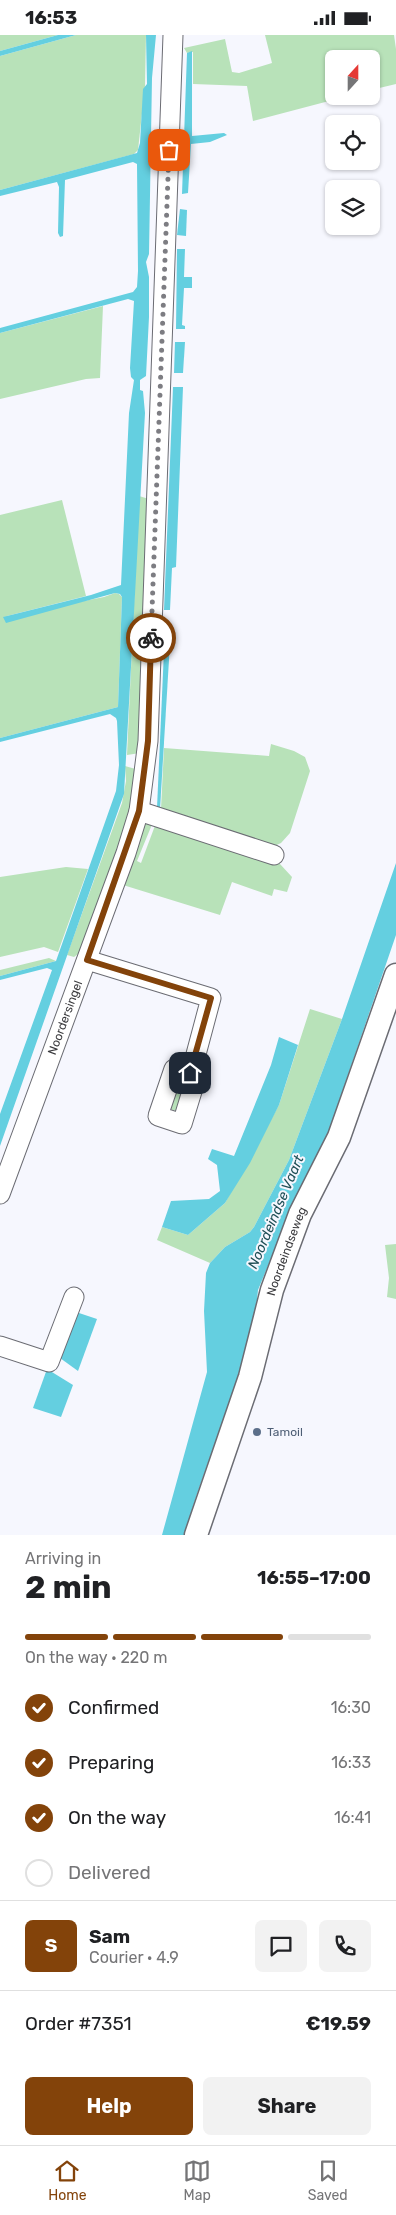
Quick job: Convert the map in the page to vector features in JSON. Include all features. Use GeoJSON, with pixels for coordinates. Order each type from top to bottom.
{"type":"FeatureCollection","features":[{"type":"Feature","properties":{"kind":"street","name":"Noordersingel"},"geometry":{"type":"LineString","coordinates":[[0,1194],[87,960],[139,811],[148,741],[173,35]]}},
{"type":"Feature","properties":{"kind":"street"},"geometry":{"type":"LineString","coordinates":[[139,811],[274,855]]}},
{"type":"Feature","properties":{"kind":"street"},"geometry":{"type":"LineString","coordinates":[[87,960],[211,998],[190,1073]]}},
{"type":"Feature","properties":{"kind":"street","name":"Noordeindseweg"},"geometry":{"type":"LineString","coordinates":[[196,1535],[250,1377],[260,1341],[266,1308],[282,1262],[300,1214],[339,1137],[396,975]]}},
{"type":"Feature","properties":{"kind":"street"},"geometry":{"type":"LineString","coordinates":[[0,1346],[49,1361],[74,1297]]}},
{"type":"Feature","properties":{"kind":"green space"},"geometry":{"type":"Polygon","coordinates":[[[0,35],[58,35],[0,51],[0,35]]]}},
{"type":"Feature","properties":{"kind":"green space"},"geometry":{"type":"Polygon","coordinates":[[[76,35],[146,35],[145,86],[138,150],[134,154],[0,190],[0,56],[76,35]]]}},
{"type":"Feature","properties":{"kind":"green space"},"geometry":{"type":"Polygon","coordinates":[[[265,35],[394,35],[396,84],[380,88],[380,50],[325,50],[325,102],[253,121],[247,86],[193,84],[193,52],[187,53],[184,48],[225,39],[232,72],[239,73],[272,63],[265,35]]]}},
{"type":"Feature","properties":{"kind":"green space"},"geometry":{"type":"Polygon","coordinates":[[[103,306],[100,378],[86,379],[0,399],[0,333],[103,306]]]}},
{"type":"Feature","properties":{"kind":"green space"},"geometry":{"type":"Polygon","coordinates":[[[139,496],[149,499],[140,753],[127,755],[139,496]]]}},
{"type":"Feature","properties":{"kind":"green space"},"geometry":{"type":"Polygon","coordinates":[[[62,500],[86,596],[3,617],[104,597],[115,593],[119,594],[122,597],[118,707],[0,738],[0,515],[62,500]]]}},
{"type":"Feature","properties":{"kind":"green space"},"geometry":{"type":"Polygon","coordinates":[[[271,744],[294,751],[305,757],[310,771],[290,833],[281,843],[272,847],[161,809],[164,748],[269,756],[271,744]]]}},
{"type":"Feature","properties":{"kind":"green space"},"geometry":{"type":"Polygon","coordinates":[[[125,766],[139,770],[138,782],[100,909],[94,911],[84,940],[85,949],[74,957],[67,955],[122,803],[126,781],[125,766]]]}},
{"type":"Feature","properties":{"kind":"green space"},"geometry":{"type":"Polygon","coordinates":[[[151,819],[266,855],[280,864],[292,877],[287,892],[274,889],[272,896],[232,882],[220,915],[123,885],[130,862],[129,857],[144,823],[151,819]],[[153,822],[137,861],[141,863],[156,823],[153,822]]]}},
{"type":"Feature","properties":{"kind":"green space"},"geometry":{"type":"Polygon","coordinates":[[[66,867],[88,869],[58,952],[44,947],[0,957],[0,877],[66,867]]]}},
{"type":"Feature","properties":{"kind":"green space"},"geometry":{"type":"Polygon","coordinates":[[[49,958],[56,961],[0,976],[0,970],[49,958]]]}},
{"type":"Feature","properties":{"kind":"green space"},"geometry":{"type":"Polygon","coordinates":[[[310,1009],[342,1019],[289,1160],[254,1227],[250,1232],[225,1247],[210,1263],[157,1240],[162,1227],[188,1235],[225,1203],[279,1105],[310,1009]]]}},
{"type":"Feature","properties":{"kind":"green space"},"geometry":{"type":"Polygon","coordinates":[[[182,1083],[185,1084],[177,1111],[170,1109],[174,1088],[182,1083]]]}},
{"type":"Feature","properties":{"kind":"green space"},"geometry":{"type":"Polygon","coordinates":[[[396,1244],[396,1299],[387,1297],[389,1278],[385,1245],[396,1244]]]}},
{"type":"Feature","properties":{"kind":"water"},"geometry":{"type":"Polygon","coordinates":[[[58,35],[76,35],[0,56],[0,51],[58,35]]]}},
{"type":"Feature","properties":{"kind":"water"},"geometry":{"type":"Polygon","coordinates":[[[146,35],[156,35],[152,78],[149,254],[146,262],[149,277],[149,317],[146,376],[140,380],[145,413],[124,794],[0,1146],[0,1114],[52,970],[47,968],[0,980],[0,976],[56,961],[116,791],[119,765],[117,721],[110,714],[0,742],[0,738],[118,707],[122,597],[120,594],[115,593],[6,623],[3,617],[91,595],[121,585],[129,413],[134,380],[131,377],[130,368],[134,301],[128,299],[0,333],[0,328],[133,292],[137,287],[138,271],[137,164],[133,162],[65,180],[63,236],[60,237],[58,233],[59,187],[57,182],[0,196],[0,190],[137,153],[140,143],[143,89],[147,84],[146,35]]]}},
{"type":"Feature","properties":{"kind":"water"},"geometry":{"type":"Polygon","coordinates":[[[192,51],[192,136],[224,133],[227,135],[210,142],[191,144],[188,193],[182,194],[187,53],[192,51]]]}},
{"type":"Feature","properties":{"kind":"water"},"geometry":{"type":"Polygon","coordinates":[[[180,209],[187,210],[186,236],[177,235],[180,209]]]}},
{"type":"Feature","properties":{"kind":"water"},"geometry":{"type":"Polygon","coordinates":[[[177,249],[185,249],[184,277],[192,277],[192,288],[184,288],[182,325],[185,326],[185,329],[176,329],[177,249]]]}},
{"type":"Feature","properties":{"kind":"water"},"geometry":{"type":"Polygon","coordinates":[[[175,342],[185,342],[183,373],[174,373],[175,342]]]}},
{"type":"Feature","properties":{"kind":"water"},"geometry":{"type":"Polygon","coordinates":[[[173,387],[183,387],[176,567],[172,568],[170,610],[164,610],[173,387]]]}},
{"type":"Feature","properties":{"kind":"water"},"geometry":{"type":"Polygon","coordinates":[[[165,628],[170,628],[170,643],[160,809],[157,808],[165,628]]]}},
{"type":"Feature","properties":{"kind":"water","name":"Noordeindse Vaart"},"geometry":{"type":"Polygon","coordinates":[[[396,863],[396,935],[325,1142],[288,1217],[258,1290],[255,1318],[241,1369],[184,1535],[162,1535],[207,1372],[204,1311],[206,1273],[210,1263],[225,1247],[250,1232],[254,1227],[289,1160],[342,1019],[396,863]]]}},
{"type":"Feature","properties":{"kind":"water"},"geometry":{"type":"Polygon","coordinates":[[[279,1037],[298,1045],[279,1105],[250,1163],[225,1203],[188,1235],[162,1227],[171,1201],[209,1199],[220,1191],[217,1165],[208,1159],[212,1149],[234,1156],[271,1065],[279,1037]]]}},
{"type":"Feature","properties":{"kind":"water"},"geometry":{"type":"Polygon","coordinates":[[[76,1312],[97,1319],[78,1371],[60,1358],[76,1312]]]}},
{"type":"Feature","properties":{"kind":"water"},"geometry":{"type":"Polygon","coordinates":[[[47,1369],[73,1385],[61,1417],[33,1408],[47,1369]]]}},
{"type":"Feature","properties":{"kind":"way so far"},"geometry":{"type":"LineString","coordinates":[[151,638],[169,150]]}},
{"type":"Feature","properties":{"kind":"place","name":"Tamoil"},"geometry":{"type":"Point","coordinates":[257,1432]}},
{"type":"Feature","properties":{"kind":"route"},"geometry":{"type":"LineString","coordinates":[[151,638],[148,741],[139,811],[126,853],[87,960],[211,998],[190,1073]]}}]}
